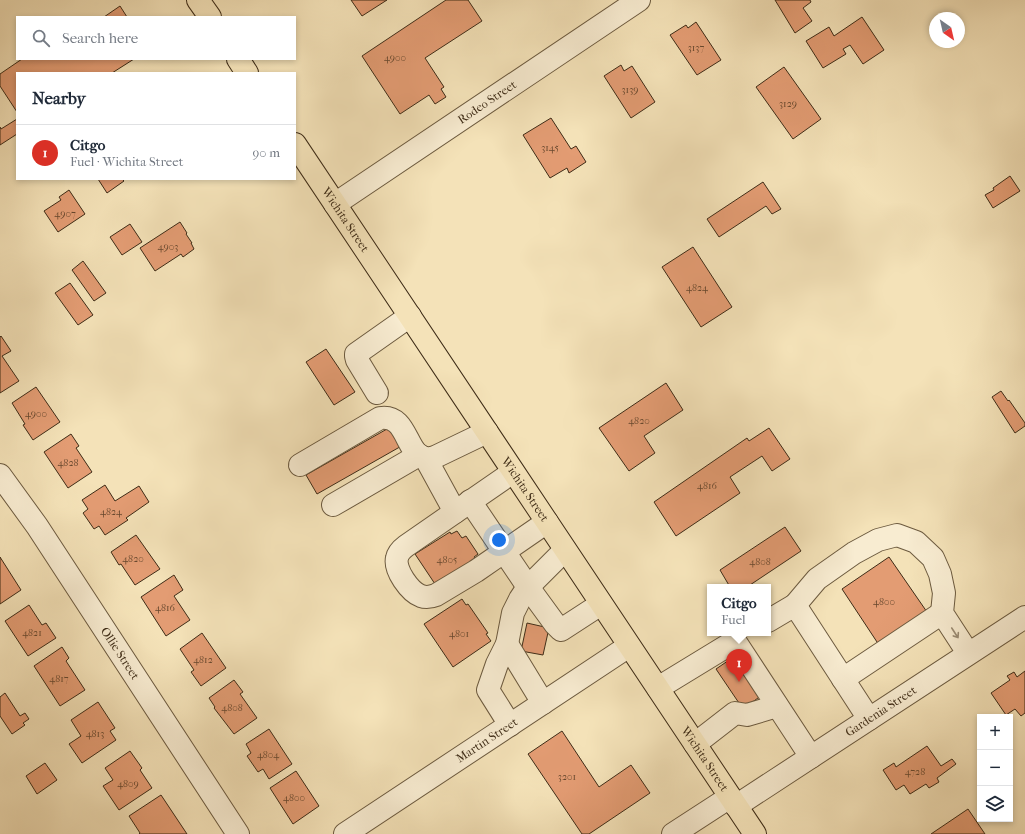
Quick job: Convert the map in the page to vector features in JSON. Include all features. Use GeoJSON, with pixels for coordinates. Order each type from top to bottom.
{"type":"FeatureCollection","features":[{"type":"Feature","properties":{"kind":"main road"},"geometry":{"type":"LineString","coordinates":[[198,0],[209,16]]}},
{"type":"Feature","properties":{"kind":"main road"},"geometry":{"type":"LineString","coordinates":[[239,60],[246,72]]}},
{"type":"Feature","properties":{"kind":"main road","name":"Wichita Street"},"geometry":{"type":"LineString","coordinates":[[296,146],[755,834]]}},
{"type":"Feature","properties":{"kind":"street","name":"Rodeo Street"},"geometry":{"type":"LineString","coordinates":[[335,204],[639,0]]}},
{"type":"Feature","properties":{"kind":"street"},"geometry":{"type":"LineString","coordinates":[[377,393],[357,360],[356,354],[410,316]]}},
{"type":"Feature","properties":{"kind":"street"},"geometry":{"type":"LineString","coordinates":[[300,465],[370,423],[380,418],[392,418],[397,422],[422,457],[504,552],[555,624],[561,630],[601,604]]}},
{"type":"Feature","properties":{"kind":"street"},"geometry":{"type":"LineString","coordinates":[[333,505],[422,457],[435,457],[487,432]]}},
{"type":"Feature","properties":{"kind":"street"},"geometry":{"type":"LineString","coordinates":[[513,472],[399,552],[397,558],[399,571],[408,586],[414,592],[426,597],[436,595],[504,552],[547,522]]}},
{"type":"Feature","properties":{"kind":"street","name":"Ollie Street"},"geometry":{"type":"LineString","coordinates":[[0,475],[37,526],[238,834]]}},
{"type":"Feature","properties":{"kind":"street"},"geometry":{"type":"LineString","coordinates":[[771,620],[795,605],[817,579],[848,557],[878,540],[897,535],[916,542],[933,558],[940,574],[944,593],[942,614],[968,654]]}},
{"type":"Feature","properties":{"kind":"street"},"geometry":{"type":"LineString","coordinates":[[510,725],[488,690],[497,664],[507,644],[513,613],[528,587],[565,550]]}},
{"type":"Feature","properties":{"kind":"street"},"geometry":{"type":"LineString","coordinates":[[795,605],[869,719]]}},
{"type":"Feature","properties":{"kind":"street"},"geometry":{"type":"LineString","coordinates":[[843,679],[942,614]]}},
{"type":"Feature","properties":{"kind":"street","name":"Gardenia Street"},"geometry":{"type":"LineString","coordinates":[[673,834],[811,757],[1025,617]]}},
{"type":"Feature","properties":{"kind":"street"},"geometry":{"type":"LineString","coordinates":[[658,688],[742,637],[778,706],[811,757]]}},
{"type":"Feature","properties":{"kind":"street"},"geometry":{"type":"LineString","coordinates":[[507,644],[543,703]]}},
{"type":"Feature","properties":{"kind":"street","name":"Martin Street"},"geometry":{"type":"LineString","coordinates":[[345,834],[629,646]]}},
{"type":"Feature","properties":{"kind":"street"},"geometry":{"type":"LineString","coordinates":[[695,744],[735,712],[747,715],[778,706]]}},
{"type":"Feature","properties":{"kind":"building"},"geometry":{"type":"Polygon","coordinates":[[[351,0],[387,0],[362,16],[351,0]]]}},
{"type":"Feature","properties":{"kind":"building"},"geometry":{"type":"Polygon","coordinates":[[[446,0],[468,0],[482,21],[425,58],[444,87],[441,89],[446,97],[435,104],[429,95],[400,114],[362,56],[446,0]]]}},
{"type":"Feature","properties":{"kind":"building"},"geometry":{"type":"Polygon","coordinates":[[[775,0],[810,0],[811,2],[803,8],[812,21],[795,33],[775,0]]]}},
{"type":"Feature","properties":{"kind":"building"},"geometry":{"type":"Polygon","coordinates":[[[120,6],[126,16],[105,16],[120,6]]]}},
{"type":"Feature","properties":{"kind":"building"},"geometry":{"type":"Polygon","coordinates":[[[862,17],[884,50],[863,64],[850,45],[843,49],[846,54],[823,68],[806,41],[829,27],[834,36],[862,17]]]}},
{"type":"Feature","properties":{"kind":"building"},"geometry":{"type":"Polygon","coordinates":[[[696,22],[721,60],[697,75],[670,35],[686,25],[688,28],[696,22]]]}},
{"type":"Feature","properties":{"kind":"building"},"geometry":{"type":"Polygon","coordinates":[[[21,60],[132,60],[114,72],[16,72],[16,110],[0,86],[0,74],[21,60]]]}},
{"type":"Feature","properties":{"kind":"building"},"geometry":{"type":"Polygon","coordinates":[[[621,65],[624,71],[632,66],[655,102],[631,118],[604,76],[621,65]]]}},
{"type":"Feature","properties":{"kind":"building"},"geometry":{"type":"Polygon","coordinates":[[[784,67],[821,119],[793,139],[756,87],[784,67]]]}},
{"type":"Feature","properties":{"kind":"building"},"geometry":{"type":"Polygon","coordinates":[[[551,118],[571,149],[576,146],[586,162],[569,173],[567,168],[550,178],[523,135],[551,118]]]}},
{"type":"Feature","properties":{"kind":"building"},"geometry":{"type":"Polygon","coordinates":[[[16,120],[16,135],[0,145],[0,127],[1,129],[16,120]]]}},
{"type":"Feature","properties":{"kind":"building"},"geometry":{"type":"Polygon","coordinates":[[[1010,176],[1020,191],[993,208],[985,195],[994,190],[993,188],[1010,176]]]}},
{"type":"Feature","properties":{"kind":"building"},"geometry":{"type":"Polygon","coordinates":[[[99,180],[124,181],[107,193],[99,180]]]}},
{"type":"Feature","properties":{"kind":"building"},"geometry":{"type":"Polygon","coordinates":[[[763,182],[781,209],[772,214],[766,206],[719,237],[707,219],[763,182]]]}},
{"type":"Feature","properties":{"kind":"building"},"geometry":{"type":"Polygon","coordinates":[[[69,190],[85,214],[58,232],[44,211],[61,200],[59,197],[69,190]]]}},
{"type":"Feature","properties":{"kind":"building"},"geometry":{"type":"Polygon","coordinates":[[[180,222],[194,249],[183,257],[181,254],[155,271],[140,248],[180,222]]]}},
{"type":"Feature","properties":{"kind":"building"},"geometry":{"type":"Polygon","coordinates":[[[130,224],[142,242],[122,255],[110,237],[130,224]]]}},
{"type":"Feature","properties":{"kind":"building"},"geometry":{"type":"Polygon","coordinates":[[[693,247],[732,307],[701,327],[662,267],[693,247]]]}},
{"type":"Feature","properties":{"kind":"building"},"geometry":{"type":"Polygon","coordinates":[[[83,261],[106,293],[94,301],[72,270],[83,261]]]}},
{"type":"Feature","properties":{"kind":"building"},"geometry":{"type":"Polygon","coordinates":[[[70,283],[93,315],[78,325],[55,293],[70,283]]]}},
{"type":"Feature","properties":{"kind":"building"},"geometry":{"type":"Polygon","coordinates":[[[1,336],[11,351],[2,356],[19,381],[0,393],[0,337],[1,336]]]}},
{"type":"Feature","properties":{"kind":"building"},"geometry":{"type":"Polygon","coordinates":[[[326,349],[355,392],[334,405],[306,362],[326,349]]]}},
{"type":"Feature","properties":{"kind":"building"},"geometry":{"type":"Polygon","coordinates":[[[666,383],[683,410],[644,436],[655,453],[629,471],[599,428],[666,383]]]}},
{"type":"Feature","properties":{"kind":"building"},"geometry":{"type":"Polygon","coordinates":[[[36,387],[60,422],[33,440],[23,425],[25,424],[12,403],[36,387]]]}},
{"type":"Feature","properties":{"kind":"building"},"geometry":{"type":"Polygon","coordinates":[[[1001,391],[1025,423],[1025,426],[1015,433],[992,397],[1001,391]]]}},
{"type":"Feature","properties":{"kind":"building"},"geometry":{"type":"Polygon","coordinates":[[[394,425],[405,444],[317,494],[306,475],[394,425]]]}},
{"type":"Feature","properties":{"kind":"building"},"geometry":{"type":"Polygon","coordinates":[[[769,428],[790,459],[772,471],[762,456],[730,477],[740,493],[676,536],[654,502],[747,438],[749,441],[769,428]]]}},
{"type":"Feature","properties":{"kind":"building"},"geometry":{"type":"Polygon","coordinates":[[[71,434],[79,446],[76,448],[92,472],[68,488],[44,452],[71,434]]]}},
{"type":"Feature","properties":{"kind":"building"},"geometry":{"type":"Polygon","coordinates":[[[105,485],[115,501],[139,486],[149,502],[126,518],[128,520],[105,535],[99,526],[94,529],[83,513],[88,509],[82,500],[105,485]]]}},
{"type":"Feature","properties":{"kind":"building"},"geometry":{"type":"Polygon","coordinates":[[[785,527],[801,551],[752,584],[728,584],[720,570],[785,527]]]}},
{"type":"Feature","properties":{"kind":"building"},"geometry":{"type":"Polygon","coordinates":[[[457,531],[462,538],[466,536],[478,554],[474,557],[478,562],[439,590],[415,554],[450,532],[451,534],[457,531]]]}},
{"type":"Feature","properties":{"kind":"building"},"geometry":{"type":"Polygon","coordinates":[[[136,535],[160,569],[135,585],[111,552],[136,535]]]}},
{"type":"Feature","properties":{"kind":"building"},"geometry":{"type":"Polygon","coordinates":[[[0,557],[21,590],[0,604],[0,557]]]}},
{"type":"Feature","properties":{"kind":"building"},"geometry":{"type":"Polygon","coordinates":[[[889,557],[927,612],[879,645],[842,589],[889,557]]]}},
{"type":"Feature","properties":{"kind":"building"},"geometry":{"type":"Polygon","coordinates":[[[174,575],[183,590],[174,596],[190,620],[166,636],[141,597],[174,575]]]}},
{"type":"Feature","properties":{"kind":"building"},"geometry":{"type":"Polygon","coordinates":[[[462,599],[466,605],[468,604],[488,633],[486,634],[491,641],[453,667],[424,624],[462,599]]]}},
{"type":"Feature","properties":{"kind":"building"},"geometry":{"type":"Polygon","coordinates":[[[29,605],[42,625],[46,623],[56,638],[28,656],[5,621],[29,605]]]}},
{"type":"Feature","properties":{"kind":"building"},"geometry":{"type":"Polygon","coordinates":[[[527,623],[549,628],[543,655],[521,651],[527,623]]]}},
{"type":"Feature","properties":{"kind":"building"},"geometry":{"type":"Polygon","coordinates":[[[202,633],[226,668],[201,686],[191,672],[194,670],[180,649],[202,633]]]}},
{"type":"Feature","properties":{"kind":"building"},"geometry":{"type":"Polygon","coordinates":[[[62,647],[69,658],[66,661],[85,690],[60,706],[34,666],[62,647]]]}},
{"type":"Feature","properties":{"kind":"building"},"geometry":{"type":"Polygon","coordinates":[[[735,656],[762,695],[743,709],[716,669],[735,656]]]}},
{"type":"Feature","properties":{"kind":"building"},"geometry":{"type":"Polygon","coordinates":[[[1025,671],[1025,713],[1021,716],[1015,709],[1005,714],[991,693],[1010,680],[1007,676],[1014,672],[1017,677],[1025,671]]]}},
{"type":"Feature","properties":{"kind":"building"},"geometry":{"type":"Polygon","coordinates":[[[234,680],[243,692],[240,694],[257,718],[234,734],[214,708],[215,707],[209,698],[234,680]]]}},
{"type":"Feature","properties":{"kind":"building"},"geometry":{"type":"Polygon","coordinates":[[[5,693],[20,716],[25,713],[29,719],[23,723],[25,725],[12,734],[0,716],[0,697],[5,693]]]}},
{"type":"Feature","properties":{"kind":"building"},"geometry":{"type":"Polygon","coordinates":[[[98,702],[115,728],[110,731],[116,740],[82,763],[69,744],[81,736],[71,720],[98,702]]]}},
{"type":"Feature","properties":{"kind":"building"},"geometry":{"type":"Polygon","coordinates":[[[269,729],[292,764],[269,779],[263,769],[258,772],[247,756],[251,753],[246,744],[269,729]]]}},
{"type":"Feature","properties":{"kind":"building"},"geometry":{"type":"Polygon","coordinates":[[[562,731],[599,787],[631,765],[650,793],[589,834],[582,834],[528,754],[562,731]]]}},
{"type":"Feature","properties":{"kind":"building"},"geometry":{"type":"Polygon","coordinates":[[[927,746],[941,766],[952,759],[956,764],[937,778],[939,782],[929,788],[926,784],[910,794],[904,785],[896,790],[883,770],[894,763],[896,767],[927,746]]]}},
{"type":"Feature","properties":{"kind":"building"},"geometry":{"type":"Polygon","coordinates":[[[130,751],[142,768],[140,770],[152,788],[119,810],[103,786],[113,780],[105,768],[130,751]]]}},
{"type":"Feature","properties":{"kind":"building"},"geometry":{"type":"Polygon","coordinates":[[[45,763],[57,780],[37,794],[26,776],[45,763]]]}},
{"type":"Feature","properties":{"kind":"building"},"geometry":{"type":"Polygon","coordinates":[[[296,771],[319,806],[293,824],[270,788],[296,771]]]}},
{"type":"Feature","properties":{"kind":"building"},"geometry":{"type":"Polygon","coordinates":[[[161,795],[187,834],[139,834],[140,833],[129,816],[161,795]]]}},
{"type":"Feature","properties":{"kind":"building"},"geometry":{"type":"Polygon","coordinates":[[[968,809],[985,834],[931,834],[968,809]]]}},
{"type":"Feature","properties":{"kind":"place","name":"Citgo"},"geometry":{"type":"Point","coordinates":[739,682]}}]}
